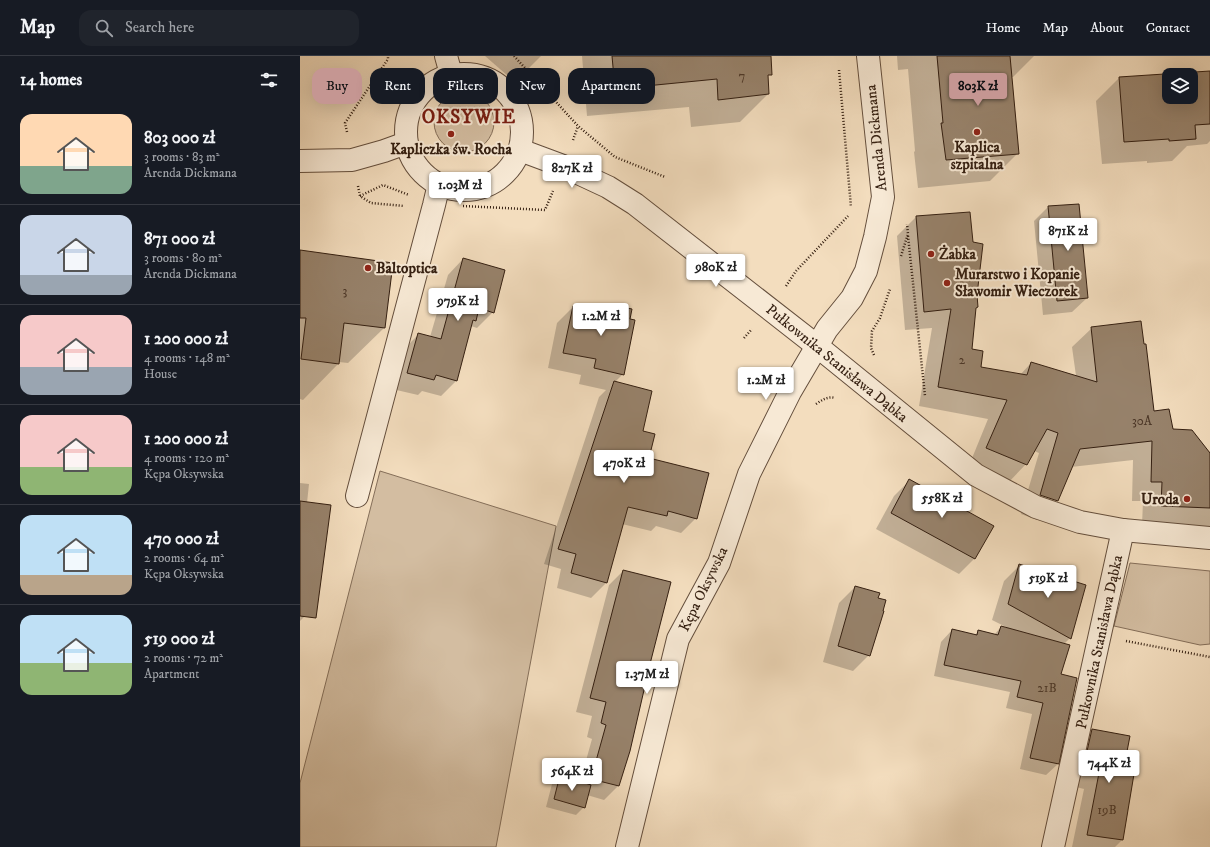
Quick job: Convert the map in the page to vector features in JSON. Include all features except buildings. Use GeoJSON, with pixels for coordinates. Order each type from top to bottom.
{"type":"FeatureCollection","features":[{"type":"Feature","properties":{"kind":"street","name":"Arenda Dickmana"},"geometry":{"type":"LineString","coordinates":[[817,346],[827,329],[852,298],[866,271],[875,236],[882,197],[868,56]]}},
{"type":"Feature","properties":{"kind":"street"},"geometry":{"type":"LineString","coordinates":[[357,496],[436,194],[430,180],[415,163],[406,143],[406,120],[414,99],[448,65],[469,73],[486,77],[501,86],[513,99],[520,115],[523,133],[520,150],[509,170],[492,183],[471,190],[450,189],[436,194]]}},
{"type":"Feature","properties":{"kind":"street"},"geometry":{"type":"LineString","coordinates":[[300,161],[352,160],[406,143]]}},
{"type":"Feature","properties":{"kind":"street","name":"Pułkownika Stanisława Dąbka"},"geometry":{"type":"LineString","coordinates":[[520,150],[563,166],[608,186],[635,204],[817,346],[976,475],[1036,507],[1080,522],[1124,530],[1210,538]]}},
{"type":"Feature","properties":{"kind":"street","name":"Kępa Oksywska"},"geometry":{"type":"LineString","coordinates":[[627,847],[678,639],[719,563],[749,474],[790,392],[817,346]]}},
{"type":"Feature","properties":{"kind":"street","name":"Pułkownika Stanisława Dąbka"},"geometry":{"type":"LineString","coordinates":[[1054,847],[1124,530]]}},
{"type":"Feature","properties":{"kind":"path"},"geometry":{"type":"LineString","coordinates":[[345,123],[388,59],[388,56]]}},
{"type":"Feature","properties":{"kind":"path"},"geometry":{"type":"LineString","coordinates":[[514,56],[578,126],[615,157],[665,178]]}},
{"type":"Feature","properties":{"kind":"path"},"geometry":{"type":"LineString","coordinates":[[839,64],[852,218]]}},
{"type":"Feature","properties":{"kind":"path"},"geometry":{"type":"LineString","coordinates":[[436,194],[423,207],[371,203],[360,196],[383,185],[545,210]]}},
{"type":"Feature","properties":{"kind":"path"},"geometry":{"type":"LineString","coordinates":[[796,271],[848,216]]}},
{"type":"Feature","properties":{"kind":"path"},"geometry":{"type":"LineString","coordinates":[[908,234],[926,403]]}},
{"type":"Feature","properties":{"kind":"path"},"geometry":{"type":"LineString","coordinates":[[813,407],[822,399],[832,397],[837,399]]}},
{"type":"Feature","properties":{"kind":"path"},"geometry":{"type":"LineString","coordinates":[[1100,636],[1210,657]]}},
{"type":"Feature","properties":{"kind":"shaded area"},"geometry":{"type":"Polygon","coordinates":[[[440,104],[488,104],[494,116],[494,128],[489,139],[481,147],[470,152],[458,152],[447,147],[439,139],[434,128],[434,116],[440,104]]]}},
{"type":"Feature","properties":{"kind":"shaded area"},"geometry":{"type":"Polygon","coordinates":[[[380,471],[556,526],[496,847],[300,847],[300,783],[380,471]]]}},
{"type":"Feature","properties":{"kind":"shaded area"},"geometry":{"type":"Polygon","coordinates":[[[1130,563],[1210,571],[1210,644],[1200,645],[1114,626],[1130,563]]]}},
{"type":"Feature","properties":{"kind":"place","name":"Kaplica szpitalna"},"geometry":{"type":"Point","coordinates":[977,132]}},
{"type":"Feature","properties":{"kind":"place","name":"Kapliczka św. Rocha"},"geometry":{"type":"Point","coordinates":[451,134]}},
{"type":"Feature","properties":{"kind":"place","name":"Żabka"},"geometry":{"type":"Point","coordinates":[931,254]}},
{"type":"Feature","properties":{"kind":"place","name":"Baltoptica"},"geometry":{"type":"Point","coordinates":[368,268]}},
{"type":"Feature","properties":{"kind":"place","name":"Murarstwo i Kopanie Sławomir Wieczorek"},"geometry":{"type":"Point","coordinates":[947,283]}},
{"type":"Feature","properties":{"kind":"place","name":"Uroda"},"geometry":{"type":"Point","coordinates":[1187,499]}},
{"type":"Feature","properties":{"kind":"district","name":"OKSYWIE"},"geometry":{"type":"Point","coordinates":[469,116]}}]}
